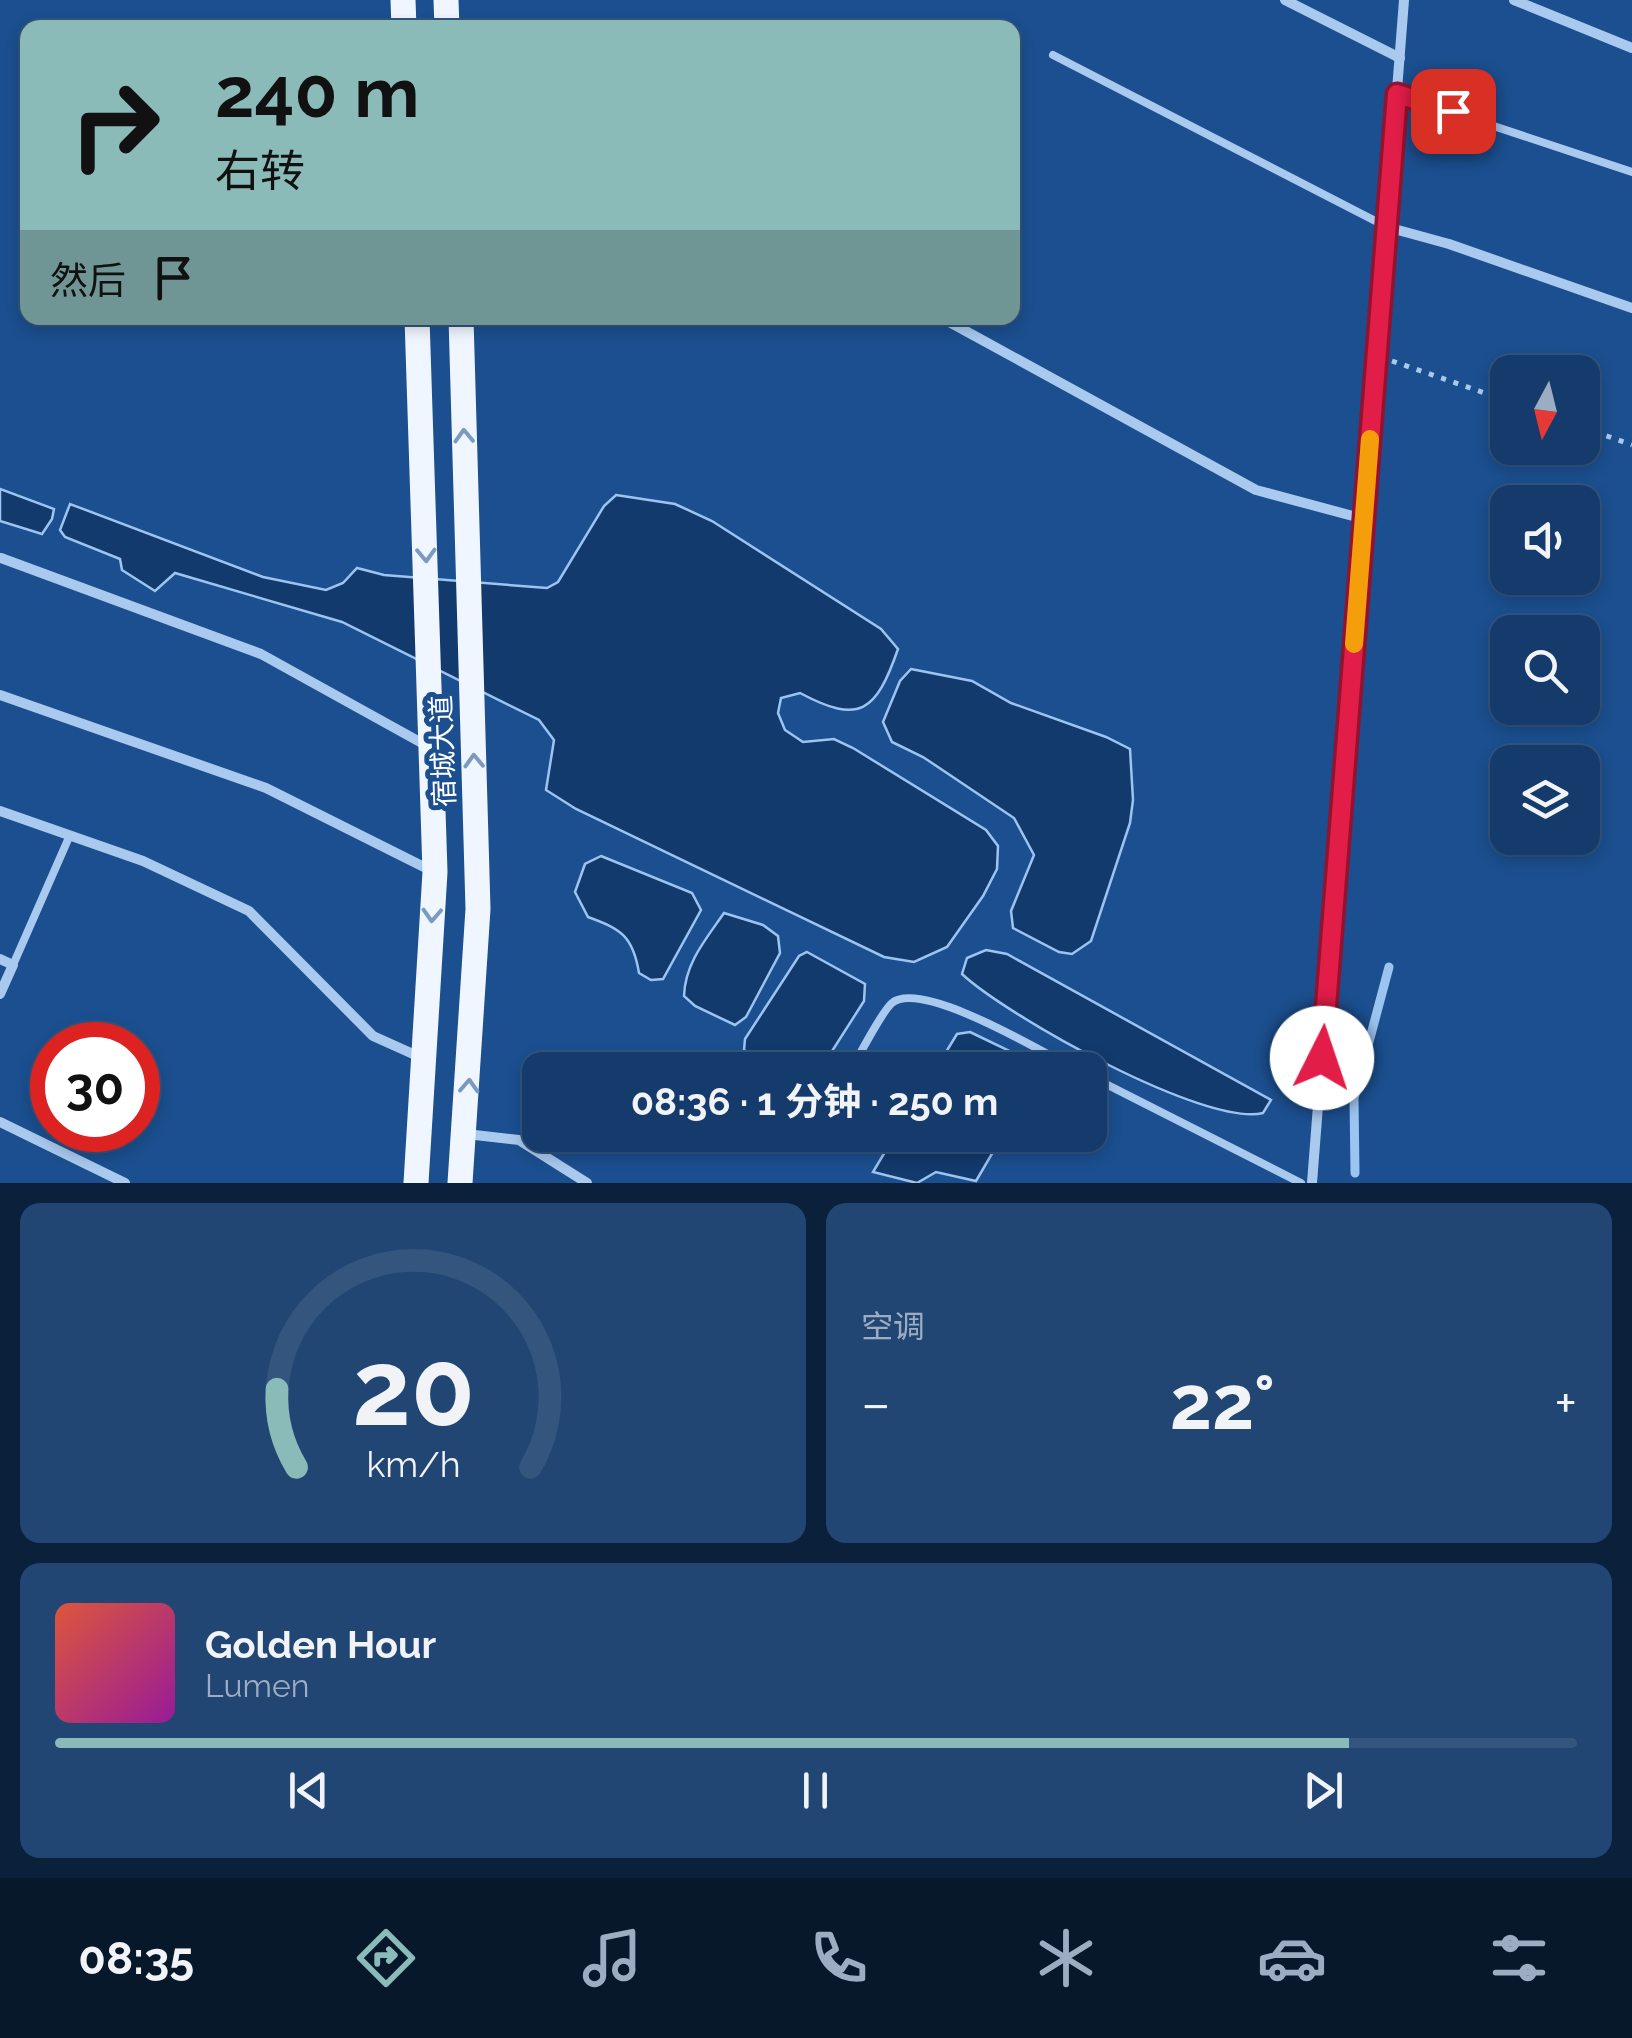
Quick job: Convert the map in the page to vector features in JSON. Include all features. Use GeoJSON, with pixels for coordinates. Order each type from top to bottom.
{"type":"FeatureCollection","features":[{"type":"Feature","properties":{"kind":"main road","name":"宿城大道"},"geometry":{"type":"LineString","coordinates":[[416,1183],[434,872],[418,325]]}},
{"type":"Feature","properties":{"kind":"main road","name":"宿城大道"},"geometry":{"type":"LineString","coordinates":[[460,1183],[478,909],[461,325]]}},
{"type":"Feature","properties":{"kind":"street"},"geometry":{"type":"LineString","coordinates":[[1285,0],[1400,58]]}},
{"type":"Feature","properties":{"kind":"street"},"geometry":{"type":"LineString","coordinates":[[1312,1183],[1404,0]]}},
{"type":"Feature","properties":{"kind":"street"},"geometry":{"type":"LineString","coordinates":[[1514,0],[1632,48]]}},
{"type":"Feature","properties":{"kind":"street"},"geometry":{"type":"LineString","coordinates":[[1386,228],[1448,244],[1632,308]]}},
{"type":"Feature","properties":{"kind":"street"},"geometry":{"type":"LineString","coordinates":[[955,325],[1256,490],[1364,519]]}},
{"type":"Feature","properties":{"kind":"street"},"geometry":{"type":"LineString","coordinates":[[1,558],[261,654],[432,748]]}},
{"type":"Feature","properties":{"kind":"street"},"geometry":{"type":"LineString","coordinates":[[0,695],[266,788],[434,872]]}},
{"type":"Feature","properties":{"kind":"street"},"geometry":{"type":"LineString","coordinates":[[0,811],[142,861],[250,911],[374,1036],[424,1058]]}},
{"type":"Feature","properties":{"kind":"street"},"geometry":{"type":"LineString","coordinates":[[0,959],[12,965],[0,994]]}},
{"type":"Feature","properties":{"kind":"street"},"geometry":{"type":"LineString","coordinates":[[0,1122],[124,1183]]}},
{"type":"Feature","properties":{"kind":"street"},"geometry":{"type":"LineString","coordinates":[[466,1134],[519,1140],[588,1183]]}},
{"type":"Feature","properties":{"kind":"lane"},"geometry":{"type":"LineString","coordinates":[[1054,55],[1386,228]]}},
{"type":"Feature","properties":{"kind":"lane"},"geometry":{"type":"LineString","coordinates":[[1397,94],[1632,172]]}},
{"type":"Feature","properties":{"kind":"lane"},"geometry":{"type":"LineString","coordinates":[[12,965],[70,835]]}},
{"type":"Feature","properties":{"kind":"lane"},"geometry":{"type":"LineString","coordinates":[[862,1052],[891,1003],[912,996],[950,1006],[1041,1052]]}},
{"type":"Feature","properties":{"kind":"lane"},"geometry":{"type":"LineString","coordinates":[[1107,1085],[1302,1183]]}},
{"type":"Feature","properties":{"kind":"path"},"geometry":{"type":"LineString","coordinates":[[1376,356],[1490,395]]}},
{"type":"Feature","properties":{"kind":"path"},"geometry":{"type":"LineString","coordinates":[[1600,433],[1632,444]]}},
{"type":"Feature","properties":{"kind":"water"},"geometry":{"type":"Polygon","coordinates":[[[0,489],[54,509],[42,534],[0,521],[0,489]]]}},
{"type":"Feature","properties":{"kind":"water"},"geometry":{"type":"Polygon","coordinates":[[[616,495],[675,504],[712,521],[881,629],[898,649],[882,687],[863,707],[838,708],[800,693],[781,698],[778,713],[785,730],[803,742],[834,739],[853,748],[986,830],[998,846],[997,869],[947,947],[914,962],[884,957],[576,809],[546,790],[554,740],[539,720],[342,622],[175,573],[155,591],[122,570],[120,559],[65,537],[60,530],[70,504],[263,577],[326,590],[343,583],[357,568],[384,575],[547,588],[558,582],[604,506],[616,495]]]}},
{"type":"Feature","properties":{"kind":"water"},"geometry":{"type":"Polygon","coordinates":[[[911,669],[972,681],[1011,703],[1130,749],[1130,823],[1091,941],[1072,954],[1059,952],[1013,928],[1011,911],[1034,855],[1014,818],[923,757],[892,742],[883,722],[900,681],[911,669]]]}},
{"type":"Feature","properties":{"kind":"water"},"geometry":{"type":"Polygon","coordinates":[[[601,856],[692,893],[701,910],[663,979],[651,980],[639,973],[629,942],[617,930],[588,917],[575,892],[585,864],[601,856]]]}},
{"type":"Feature","properties":{"kind":"water"},"geometry":{"type":"Polygon","coordinates":[[[724,913],[763,925],[778,936],[780,953],[746,1017],[735,1025],[695,1006],[684,996],[692,962],[724,913]]]}},
{"type":"Feature","properties":{"kind":"water"},"geometry":{"type":"Polygon","coordinates":[[[986,950],[1007,954],[1271,1100],[1263,1113],[1235,1113],[1154,1086],[1107,1063],[1107,1052],[1085,1052],[985,993],[962,974],[967,958],[986,950]]]}},
{"type":"Feature","properties":{"kind":"water"},"geometry":{"type":"Polygon","coordinates":[[[807,952],[865,984],[864,1001],[831,1052],[744,1050],[745,1039],[799,956],[807,952]]]}},
{"type":"Feature","properties":{"kind":"water"},"geometry":{"type":"Polygon","coordinates":[[[970,1032],[1012,1052],[946,1052],[957,1034],[970,1032]]]}},
{"type":"Feature","properties":{"kind":"water"},"geometry":{"type":"Polygon","coordinates":[[[885,1152],[993,1152],[976,1181],[936,1172],[917,1183],[873,1172],[885,1152]]]}},
{"type":"Feature","properties":{"kind":"waterway"},"geometry":{"type":"LineString","coordinates":[[1355,1173],[1354,1098],[1389,967]]}},
{"type":"Feature","properties":{"kind":"slow traffic"},"geometry":{"type":"LineString","coordinates":[[1354,644],[1370,439]]}},
{"type":"Feature","properties":{"kind":"route"},"geometry":{"type":"LineString","coordinates":[[1322,1058],[1397,94],[1453,111]]}}]}
